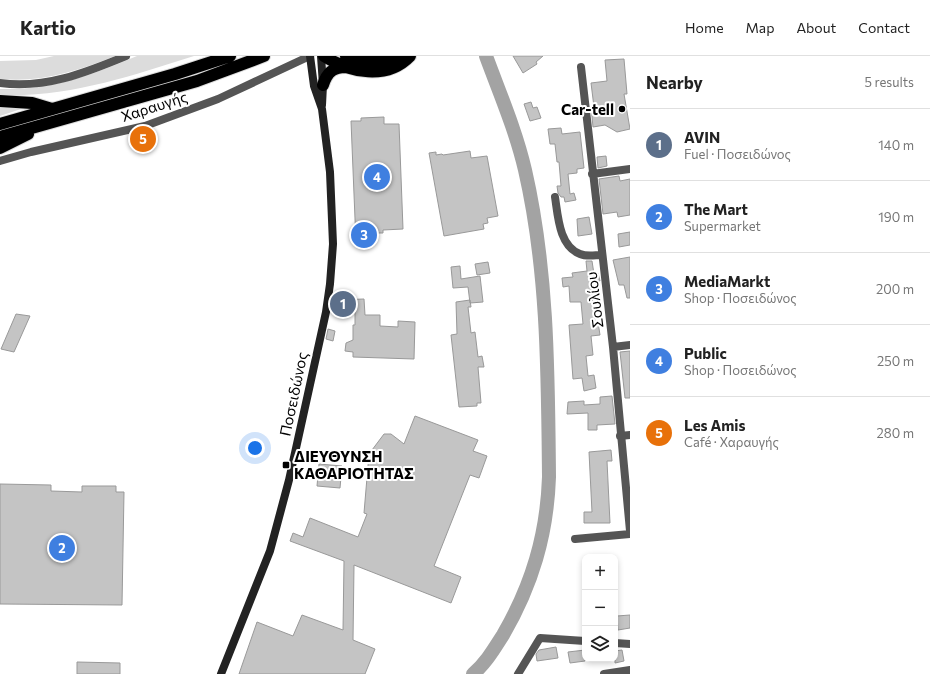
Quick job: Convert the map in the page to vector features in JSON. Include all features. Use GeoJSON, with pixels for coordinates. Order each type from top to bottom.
{"type":"FeatureCollection","features":[{"type":"Feature","properties":{"kind":"highway"},"geometry":{"type":"LineString","coordinates":[[0,124],[175,74],[230,56]]}},
{"type":"Feature","properties":{"kind":"highway"},"geometry":{"type":"LineString","coordinates":[[0,137],[197,81],[264,56]]}},
{"type":"Feature","properties":{"kind":"highway"},"geometry":{"type":"LineString","coordinates":[[324,56],[348,62],[384,61],[395,56]]}},
{"type":"Feature","properties":{"kind":"highway"},"geometry":{"type":"LineString","coordinates":[[348,62],[360,71],[381,71],[399,64],[410,56]]}},
{"type":"Feature","properties":{"kind":"highway"},"geometry":{"type":"LineString","coordinates":[[323,85],[326,77],[332,70],[348,62]]}},
{"type":"Feature","properties":{"kind":"highway"},"geometry":{"type":"LineString","coordinates":[[0,100],[32,102],[52,109]]}},
{"type":"Feature","properties":{"kind":"highway"},"geometry":{"type":"LineString","coordinates":[[0,148],[46,124]]}},
{"type":"Feature","properties":{"kind":"street"},"geometry":{"type":"LineString","coordinates":[[0,83],[30,85],[58,81],[80,75],[126,56]]}},
{"type":"Feature","properties":{"kind":"street","name":"Ποσειδώνος"},"geometry":{"type":"LineString","coordinates":[[310,56],[314,86],[322,109]]}},
{"type":"Feature","properties":{"kind":"street","name":"Χαραυγής"},"geometry":{"type":"LineString","coordinates":[[0,161],[31,152],[145,126],[218,99],[310,56]]}},
{"type":"Feature","properties":{"kind":"street","name":"Ποσειδώνος"},"geometry":{"type":"LineString","coordinates":[[221,674],[270,551],[289,480],[326,312],[333,244],[330,172],[322,109],[323,85],[321,56]]}},
{"type":"Feature","properties":{"kind":"street","name":"Σουλίου"},"geometry":{"type":"LineString","coordinates":[[581,67],[592,174],[613,347],[620,436],[630,531]]}},
{"type":"Feature","properties":{"kind":"street"},"geometry":{"type":"LineString","coordinates":[[592,174],[630,169]]}},
{"type":"Feature","properties":{"kind":"street"},"geometry":{"type":"LineString","coordinates":[[555,197],[560,228],[569,245],[581,254],[602,255]]}},
{"type":"Feature","properties":{"kind":"street"},"geometry":{"type":"LineString","coordinates":[[613,347],[630,345]]}},
{"type":"Feature","properties":{"kind":"street"},"geometry":{"type":"LineString","coordinates":[[620,436],[630,436]]}},
{"type":"Feature","properties":{"kind":"street"},"geometry":{"type":"LineString","coordinates":[[575,539],[630,534]]}},
{"type":"Feature","properties":{"kind":"street"},"geometry":{"type":"LineString","coordinates":[[518,674],[540,638],[582,641]]}},
{"type":"Feature","properties":{"kind":"street"},"geometry":{"type":"LineString","coordinates":[[618,643],[630,644]]}},
{"type":"Feature","properties":{"kind":"street"},"geometry":{"type":"LineString","coordinates":[[604,674],[630,670]]}},
{"type":"Feature","properties":{"kind":"shaded area"},"geometry":{"type":"Polygon","coordinates":[[[54,56],[115,56],[59,75],[30,79],[0,79],[0,61],[36,60],[54,56]]]}},
{"type":"Feature","properties":{"kind":"shaded area"},"geometry":{"type":"Polygon","coordinates":[[[137,56],[194,56],[123,78],[74,89],[50,93],[0,95],[0,89],[19,89],[54,84],[103,70],[137,56]]]}},
{"type":"Feature","properties":{"kind":"shaded area"},"geometry":{"type":"Polygon","coordinates":[[[0,107],[21,107],[21,109],[0,116],[0,107]]]}},
{"type":"Feature","properties":{"kind":"building"},"geometry":{"type":"Polygon","coordinates":[[[513,56],[543,56],[536,62],[537,64],[523,73],[513,56]]]}},
{"type":"Feature","properties":{"kind":"building"},"geometry":{"type":"Polygon","coordinates":[[[624,59],[627,94],[624,94],[630,129],[617,132],[605,125],[593,127],[591,107],[594,107],[591,83],[607,81],[605,60],[624,59]]]}},
{"type":"Feature","properties":{"kind":"building"},"geometry":{"type":"Polygon","coordinates":[[[531,102],[533,108],[537,107],[541,118],[530,121],[524,104],[531,102]]]}},
{"type":"Feature","properties":{"kind":"building"},"geometry":{"type":"Polygon","coordinates":[[[384,117],[384,124],[399,124],[403,229],[383,230],[383,233],[373,233],[373,242],[356,243],[351,121],[361,121],[361,118],[384,117]]]}},
{"type":"Feature","properties":{"kind":"building"},"geometry":{"type":"Polygon","coordinates":[[[561,128],[562,134],[580,132],[584,168],[577,169],[577,173],[568,174],[570,194],[574,193],[576,200],[565,202],[564,197],[561,197],[558,193],[557,186],[561,186],[559,162],[557,162],[555,144],[550,144],[548,129],[561,128]]]}},
{"type":"Feature","properties":{"kind":"building"},"geometry":{"type":"Polygon","coordinates":[[[470,151],[471,158],[487,156],[498,216],[487,218],[488,223],[483,224],[484,229],[444,236],[429,153],[436,152],[436,155],[443,155],[470,151]]]}},
{"type":"Feature","properties":{"kind":"building"},"geometry":{"type":"Polygon","coordinates":[[[606,156],[607,166],[598,168],[597,157],[606,156]]]}},
{"type":"Feature","properties":{"kind":"building"},"geometry":{"type":"Polygon","coordinates":[[[619,176],[620,181],[630,179],[630,215],[618,217],[617,212],[603,214],[599,179],[619,176]]]}},
{"type":"Feature","properties":{"kind":"building"},"geometry":{"type":"Polygon","coordinates":[[[589,217],[592,234],[578,236],[577,219],[589,217]]]}},
{"type":"Feature","properties":{"kind":"building"},"geometry":{"type":"Polygon","coordinates":[[[630,232],[630,245],[619,247],[618,234],[630,232]]]}},
{"type":"Feature","properties":{"kind":"building"},"geometry":{"type":"Polygon","coordinates":[[[630,257],[630,298],[627,298],[624,285],[619,285],[613,260],[630,257]]]}},
{"type":"Feature","properties":{"kind":"building"},"geometry":{"type":"Polygon","coordinates":[[[586,261],[592,261],[594,274],[598,273],[600,281],[592,282],[592,295],[595,322],[598,322],[600,335],[591,336],[593,355],[586,356],[588,376],[594,375],[596,388],[584,391],[582,378],[573,379],[569,325],[583,324],[581,302],[570,302],[569,286],[563,287],[562,278],[573,277],[572,273],[587,271],[586,261]]]}},
{"type":"Feature","properties":{"kind":"building"},"geometry":{"type":"Polygon","coordinates":[[[488,262],[490,273],[477,275],[475,264],[488,262]]]}},
{"type":"Feature","properties":{"kind":"building"},"geometry":{"type":"Polygon","coordinates":[[[460,266],[461,279],[480,276],[483,302],[470,303],[468,287],[453,288],[451,267],[460,266]]]}},
{"type":"Feature","properties":{"kind":"building"},"geometry":{"type":"Polygon","coordinates":[[[364,299],[365,315],[380,315],[380,326],[398,327],[398,321],[415,322],[414,359],[353,357],[353,352],[345,351],[346,343],[353,340],[355,308],[337,309],[337,300],[364,299]]]}},
{"type":"Feature","properties":{"kind":"building"},"geometry":{"type":"Polygon","coordinates":[[[470,300],[471,307],[468,307],[471,333],[475,332],[478,357],[482,356],[484,367],[478,367],[481,403],[477,403],[477,406],[459,407],[451,335],[457,334],[456,302],[470,300]]]}},
{"type":"Feature","properties":{"kind":"building"},"geometry":{"type":"Polygon","coordinates":[[[16,314],[30,316],[14,352],[1,349],[16,314]]]}},
{"type":"Feature","properties":{"kind":"building"},"geometry":{"type":"Polygon","coordinates":[[[328,329],[335,331],[333,341],[326,339],[328,329]]]}},
{"type":"Feature","properties":{"kind":"building"},"geometry":{"type":"Polygon","coordinates":[[[630,351],[630,398],[625,398],[620,352],[630,351]]]}},
{"type":"Feature","properties":{"kind":"building"},"geometry":{"type":"Polygon","coordinates":[[[612,396],[615,424],[597,425],[597,430],[588,430],[588,413],[567,414],[568,402],[584,401],[584,405],[600,404],[600,397],[612,396]]]}},
{"type":"Feature","properties":{"kind":"building"},"geometry":{"type":"Polygon","coordinates":[[[415,416],[478,440],[473,451],[487,456],[479,478],[470,475],[434,566],[461,577],[451,603],[354,565],[353,640],[375,649],[365,674],[239,674],[257,622],[293,636],[302,615],[343,630],[344,561],[290,541],[293,533],[303,537],[310,518],[358,537],[367,514],[364,513],[369,454],[384,434],[391,434],[404,444],[415,416]]]}},
{"type":"Feature","properties":{"kind":"building"},"geometry":{"type":"Polygon","coordinates":[[[611,450],[612,461],[607,461],[610,523],[584,523],[584,512],[592,512],[589,452],[611,450]]]}},
{"type":"Feature","properties":{"kind":"building"},"geometry":{"type":"Polygon","coordinates":[[[319,464],[342,466],[340,488],[317,486],[319,464]]]}},
{"type":"Feature","properties":{"kind":"building"},"geometry":{"type":"Polygon","coordinates":[[[0,484],[51,485],[51,491],[82,492],[82,486],[116,486],[116,492],[124,492],[122,605],[0,604],[0,484]]]}},
{"type":"Feature","properties":{"kind":"building"},"geometry":{"type":"Polygon","coordinates":[[[630,615],[630,628],[618,630],[618,616],[630,615]]]}},
{"type":"Feature","properties":{"kind":"building"},"geometry":{"type":"Polygon","coordinates":[[[556,647],[558,658],[537,661],[536,654],[539,650],[556,647]]]}},
{"type":"Feature","properties":{"kind":"building"},"geometry":{"type":"Polygon","coordinates":[[[582,650],[582,661],[570,663],[568,652],[582,650]]]}},
{"type":"Feature","properties":{"kind":"building"},"geometry":{"type":"Polygon","coordinates":[[[622,650],[624,661],[615,663],[618,662],[618,651],[622,650]]]}},
{"type":"Feature","properties":{"kind":"building"},"geometry":{"type":"Polygon","coordinates":[[[77,662],[120,663],[120,674],[77,674],[77,662]]]}},
{"type":"Feature","properties":{"kind":"waterway"},"geometry":{"type":"LineString","coordinates":[[473,674],[486,661],[503,635],[530,578],[545,519],[549,477],[545,323],[533,208],[517,141],[486,56]]}},
{"type":"Feature","properties":{"kind":"place","name":"Car-tell"},"geometry":{"type":"Point","coordinates":[622,109]}},
{"type":"Feature","properties":{"kind":"place","name":"Les Amis"},"geometry":{"type":"Point","coordinates":[143,139]}},
{"type":"Feature","properties":{"kind":"place","name":"Public"},"geometry":{"type":"Point","coordinates":[377,177]}},
{"type":"Feature","properties":{"kind":"place","name":"MediaMarkt"},"geometry":{"type":"Point","coordinates":[364,235]}},
{"type":"Feature","properties":{"kind":"place","name":"AVIN"},"geometry":{"type":"Point","coordinates":[343,304]}},
{"type":"Feature","properties":{"kind":"place","name":"ΔΙΕΥΘΥΝΣΗ ΚΑΘΑΡΙΟΤΗΤΑΣ"},"geometry":{"type":"Point","coordinates":[286,465]}},
{"type":"Feature","properties":{"kind":"place","name":"The Mart"},"geometry":{"type":"Point","coordinates":[62,548]}}]}
